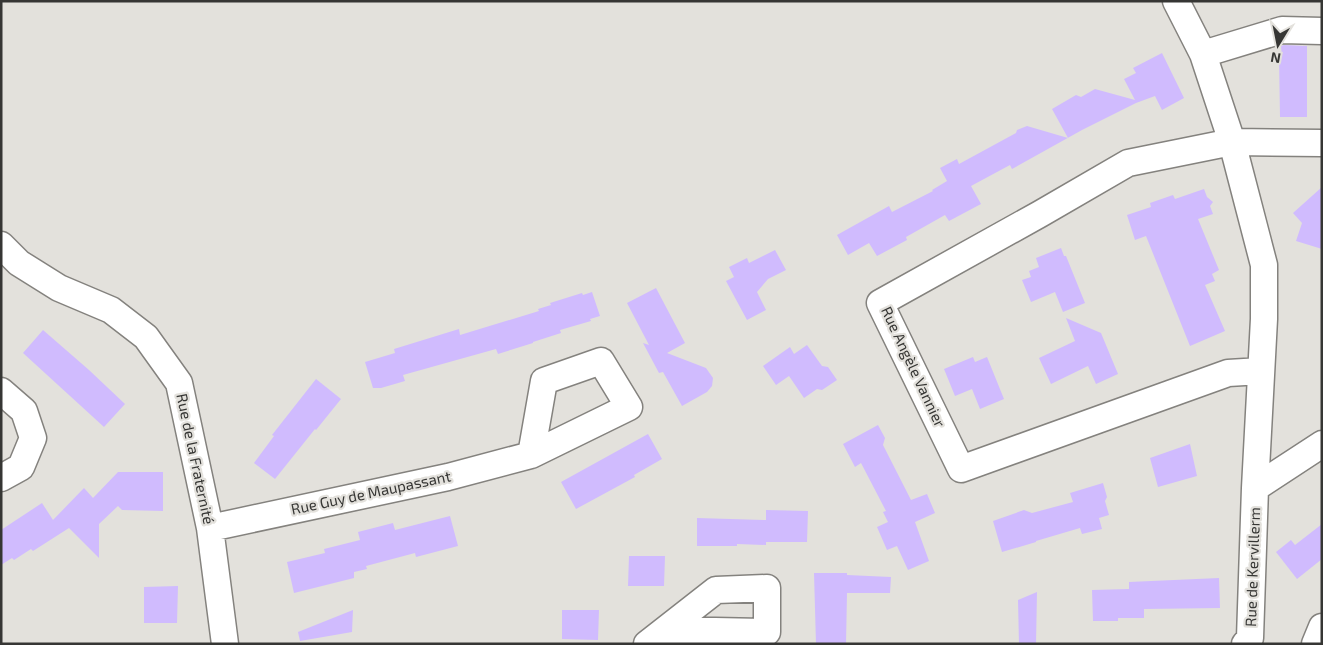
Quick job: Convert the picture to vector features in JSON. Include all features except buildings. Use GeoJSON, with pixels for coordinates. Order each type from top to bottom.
{"type":"FeatureCollection","features":[{"type":"Feature","properties":{"kind":"street"},"geometry":{"type":"LineString","coordinates":[[1176,1],[1203,54],[1232,142],[1264,266],[1264,319],[1255,488]]}},
{"type":"Feature","properties":{"kind":"street"},"geometry":{"type":"LineString","coordinates":[[1203,54],[1282,30],[1322,31]]}},
{"type":"Feature","properties":{"kind":"street","name":"Rue Angèle Vannier"},"geometry":{"type":"LineString","coordinates":[[1261,371],[1228,373],[961,469],[880,303],[1128,163],[1232,142],[1322,143]]}},
{"type":"Feature","properties":{"kind":"street","name":"Rue de la Fraternité"},"geometry":{"type":"LineString","coordinates":[[1,245],[18,263],[59,288],[111,310],[146,337],[179,383],[210,528],[225,644]]}},
{"type":"Feature","properties":{"kind":"street"},"geometry":{"type":"LineString","coordinates":[[1,391],[24,411],[33,438],[21,467],[1,478]]}},
{"type":"Feature","properties":{"kind":"street"},"geometry":{"type":"LineString","coordinates":[[1255,488],[1322,444]]}},
{"type":"Feature","properties":{"kind":"street","name":"Rue Guy de Maupassant"},"geometry":{"type":"LineString","coordinates":[[210,528],[448,477],[531,455]]}},
{"type":"Feature","properties":{"kind":"street","name":"Rue de Kervillerm"},"geometry":{"type":"LineString","coordinates":[[1245,644],[1250,638],[1255,488]]}},
{"type":"Feature","properties":{"kind":"street"},"geometry":{"type":"LineString","coordinates":[[1315,644],[1322,627]]}}]}
